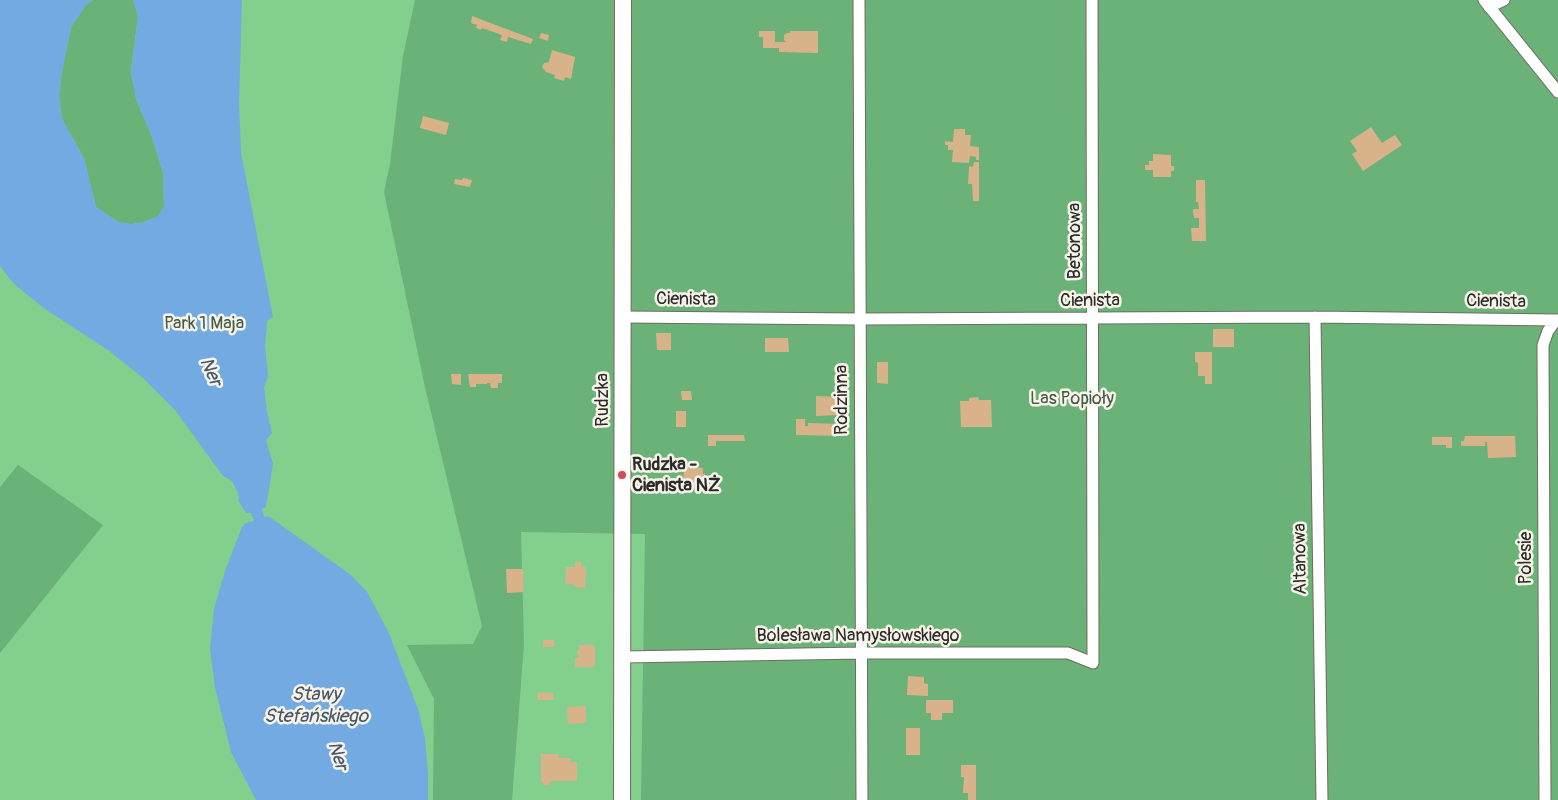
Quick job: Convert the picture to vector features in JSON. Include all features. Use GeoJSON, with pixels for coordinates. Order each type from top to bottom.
{"type":"FeatureCollection","features":[{"type":"Feature","properties":{"kind":"street","name":"Rudzka"},"geometry":{"type":"LineString","coordinates":[[622,800],[623,0]]}},
{"type":"Feature","properties":{"kind":"street","name":"Rodzinna"},"geometry":{"type":"LineString","coordinates":[[859,0],[862,800]]}},
{"type":"Feature","properties":{"kind":"street","name":"Betonowa"},"geometry":{"type":"LineString","coordinates":[[1092,0],[1093,663]]}},
{"type":"Feature","properties":{"kind":"street"},"geometry":{"type":"LineString","coordinates":[[1504,0],[1487,4],[1558,92]]}},
{"type":"Feature","properties":{"kind":"street","name":"Cienista"},"geometry":{"type":"LineString","coordinates":[[623,317],[859,319],[1315,317],[1557,320]]}},
{"type":"Feature","properties":{"kind":"street","name":"Altanowa"},"geometry":{"type":"LineString","coordinates":[[1315,317],[1322,800]]}},
{"type":"Feature","properties":{"kind":"street","name":"Polesie"},"geometry":{"type":"LineString","coordinates":[[1544,800],[1543,345],[1548,331],[1557,320]]}},
{"type":"Feature","properties":{"kind":"street","name":"Bolesława Namysłowskiego"},"geometry":{"type":"LineString","coordinates":[[622,656],[1068,653],[1093,663]]}},
{"type":"Feature","properties":{"kind":"green space","name":"Las Popioły"},"geometry":{"type":"Polygon","coordinates":[[[0,0],[1558,0],[1558,800],[0,800],[0,0]]]}},
{"type":"Feature","properties":{"kind":"green space"},"geometry":{"type":"Polygon","coordinates":[[[93,0],[133,0],[138,16],[131,71],[136,99],[152,137],[163,173],[164,207],[157,217],[144,222],[131,224],[118,222],[96,207],[84,158],[62,119],[59,96],[71,27],[86,5],[93,0]]]}},
{"type":"Feature","properties":{"kind":"green space","name":"Las Popioły"},"geometry":{"type":"Polygon","coordinates":[[[415,0],[1558,0],[1558,800],[641,800],[645,534],[521,532],[524,644],[512,800],[433,800],[434,699],[407,645],[473,644],[482,626],[425,387],[384,192],[390,164],[403,56],[415,0]]]}},
{"type":"Feature","properties":{"kind":"green space"},"geometry":{"type":"Polygon","coordinates":[[[18,465],[103,525],[0,653],[0,487],[18,465]]]}},
{"type":"Feature","properties":{"kind":"water","name":"Stawy Stefańskiego"},"geometry":{"type":"Polygon","coordinates":[[[0,0],[93,0],[86,5],[71,27],[59,96],[62,119],[84,158],[96,207],[118,222],[131,224],[157,217],[164,207],[163,173],[152,137],[136,99],[131,71],[138,17],[133,0],[242,0],[239,104],[241,153],[273,317],[267,321],[265,346],[268,377],[264,387],[272,433],[266,440],[273,464],[266,507],[262,509],[264,517],[268,516],[351,575],[367,592],[388,631],[418,709],[425,738],[428,800],[256,800],[231,752],[215,687],[210,649],[214,609],[225,571],[242,527],[246,523],[254,521],[251,513],[246,513],[239,502],[238,493],[232,481],[223,476],[175,410],[143,378],[108,350],[45,309],[14,284],[0,266],[0,0]]]}},
{"type":"Feature","properties":{"kind":"building"},"geometry":{"type":"Polygon","coordinates":[[[472,16],[533,39],[531,44],[508,37],[507,42],[500,40],[502,35],[482,28],[481,30],[476,28],[477,25],[471,23],[472,16]]]}},
{"type":"Feature","properties":{"kind":"building"},"geometry":{"type":"Polygon","coordinates":[[[759,31],[775,31],[775,42],[786,42],[784,35],[790,33],[790,31],[818,31],[818,53],[779,52],[779,48],[763,48],[763,37],[759,37],[759,31]]]}},
{"type":"Feature","properties":{"kind":"building"},"geometry":{"type":"Polygon","coordinates":[[[541,33],[549,35],[548,41],[539,38],[541,33]]]}},
{"type":"Feature","properties":{"kind":"building"},"geometry":{"type":"Polygon","coordinates":[[[552,50],[575,57],[571,79],[565,77],[564,81],[554,78],[555,75],[546,72],[542,67],[544,63],[549,62],[552,50]]]}},
{"type":"Feature","properties":{"kind":"building"},"geometry":{"type":"Polygon","coordinates":[[[423,116],[449,123],[446,135],[420,128],[423,116]]]}},
{"type":"Feature","properties":{"kind":"building"},"geometry":{"type":"Polygon","coordinates":[[[1371,127],[1382,143],[1395,135],[1402,145],[1363,171],[1352,154],[1357,151],[1350,141],[1371,127]]]}},
{"type":"Feature","properties":{"kind":"building"},"geometry":{"type":"Polygon","coordinates":[[[954,129],[965,129],[965,135],[971,135],[970,146],[979,147],[979,160],[976,160],[976,157],[970,156],[969,163],[952,162],[953,150],[948,150],[948,145],[945,145],[945,141],[953,142],[954,129]]]}},
{"type":"Feature","properties":{"kind":"building"},"geometry":{"type":"Polygon","coordinates":[[[1153,154],[1171,155],[1171,166],[1174,166],[1174,171],[1171,171],[1171,177],[1153,177],[1153,170],[1145,170],[1145,165],[1149,165],[1149,161],[1153,161],[1153,154]]]}},
{"type":"Feature","properties":{"kind":"building"},"geometry":{"type":"Polygon","coordinates":[[[974,162],[979,162],[979,201],[973,201],[972,184],[968,184],[969,166],[973,167],[974,162]]]}},
{"type":"Feature","properties":{"kind":"building"},"geometry":{"type":"Polygon","coordinates":[[[463,178],[472,180],[470,187],[454,184],[455,179],[462,180],[463,178]]]}},
{"type":"Feature","properties":{"kind":"building"},"geometry":{"type":"Polygon","coordinates":[[[1196,180],[1205,180],[1206,241],[1192,241],[1191,228],[1199,228],[1199,218],[1194,218],[1193,212],[1193,209],[1199,209],[1198,202],[1196,202],[1196,180]]]}},
{"type":"Feature","properties":{"kind":"building"},"geometry":{"type":"Polygon","coordinates":[[[1213,329],[1234,329],[1234,347],[1213,347],[1213,329]]]}},
{"type":"Feature","properties":{"kind":"building"},"geometry":{"type":"Polygon","coordinates":[[[656,333],[671,333],[671,350],[657,350],[656,333]]]}},
{"type":"Feature","properties":{"kind":"building"},"geometry":{"type":"Polygon","coordinates":[[[765,338],[788,338],[789,352],[765,352],[765,338]]]}},
{"type":"Feature","properties":{"kind":"building"},"geometry":{"type":"Polygon","coordinates":[[[1195,352],[1212,352],[1212,384],[1205,384],[1205,376],[1198,376],[1198,363],[1195,362],[1195,352]]]}},
{"type":"Feature","properties":{"kind":"building"},"geometry":{"type":"Polygon","coordinates":[[[877,362],[888,362],[888,384],[877,383],[877,362]]]}},
{"type":"Feature","properties":{"kind":"building"},"geometry":{"type":"Polygon","coordinates":[[[451,374],[461,374],[461,385],[452,384],[451,374]]]}},
{"type":"Feature","properties":{"kind":"building"},"geometry":{"type":"Polygon","coordinates":[[[468,374],[502,374],[502,383],[498,383],[498,388],[491,388],[490,383],[476,384],[476,387],[470,387],[468,374]]]}},
{"type":"Feature","properties":{"kind":"building"},"geometry":{"type":"Polygon","coordinates":[[[681,391],[691,391],[692,400],[682,400],[681,391]]]}},
{"type":"Feature","properties":{"kind":"building"},"geometry":{"type":"Polygon","coordinates":[[[816,396],[838,397],[838,415],[816,416],[816,396]]]}},
{"type":"Feature","properties":{"kind":"building"},"geometry":{"type":"Polygon","coordinates":[[[978,397],[979,400],[991,400],[992,427],[961,427],[960,401],[969,401],[969,398],[978,397]]]}},
{"type":"Feature","properties":{"kind":"building"},"geometry":{"type":"Polygon","coordinates":[[[676,411],[686,411],[686,427],[676,427],[676,411]]]}},
{"type":"Feature","properties":{"kind":"building"},"geometry":{"type":"Polygon","coordinates":[[[796,419],[805,419],[805,426],[808,426],[808,423],[841,424],[841,436],[796,435],[796,419]]]}},
{"type":"Feature","properties":{"kind":"building"},"geometry":{"type":"Polygon","coordinates":[[[708,435],[744,435],[745,441],[716,441],[716,446],[708,446],[708,435]]]}},
{"type":"Feature","properties":{"kind":"building"},"geometry":{"type":"Polygon","coordinates":[[[1465,436],[1515,436],[1516,457],[1488,458],[1487,442],[1485,442],[1485,446],[1461,446],[1461,441],[1464,441],[1465,436]]]}},
{"type":"Feature","properties":{"kind":"building"},"geometry":{"type":"Polygon","coordinates":[[[1432,437],[1452,437],[1452,448],[1446,448],[1446,445],[1432,445],[1432,437]]]}},
{"type":"Feature","properties":{"kind":"building"},"geometry":{"type":"Polygon","coordinates":[[[684,467],[703,468],[705,481],[703,481],[703,488],[683,488],[684,467]]]}},
{"type":"Feature","properties":{"kind":"building"},"geometry":{"type":"Polygon","coordinates":[[[575,562],[581,562],[581,567],[586,567],[585,588],[574,587],[574,584],[565,584],[566,567],[575,567],[575,562]]]}},
{"type":"Feature","properties":{"kind":"building"},"geometry":{"type":"Polygon","coordinates":[[[506,569],[523,569],[524,592],[507,593],[506,569]]]}},
{"type":"Feature","properties":{"kind":"building"},"geometry":{"type":"Polygon","coordinates":[[[543,640],[554,640],[554,647],[543,647],[543,640]]]}},
{"type":"Feature","properties":{"kind":"building"},"geometry":{"type":"Polygon","coordinates":[[[579,645],[595,645],[595,667],[575,667],[575,658],[579,658],[577,650],[579,650],[579,645]]]}},
{"type":"Feature","properties":{"kind":"building"},"geometry":{"type":"Polygon","coordinates":[[[908,676],[924,677],[924,683],[928,684],[928,696],[907,695],[908,676]]]}},
{"type":"Feature","properties":{"kind":"building"},"geometry":{"type":"Polygon","coordinates":[[[537,693],[553,693],[554,700],[538,700],[537,693]]]}},
{"type":"Feature","properties":{"kind":"building"},"geometry":{"type":"Polygon","coordinates":[[[926,700],[953,700],[953,713],[942,713],[942,720],[931,720],[931,713],[926,713],[926,700]]]}},
{"type":"Feature","properties":{"kind":"building"},"geometry":{"type":"Polygon","coordinates":[[[586,706],[586,723],[568,724],[567,707],[586,706]]]}},
{"type":"Feature","properties":{"kind":"building"},"geometry":{"type":"Polygon","coordinates":[[[906,728],[920,728],[920,755],[906,755],[906,728]]]}},
{"type":"Feature","properties":{"kind":"building"},"geometry":{"type":"Polygon","coordinates":[[[541,754],[559,754],[559,758],[571,758],[571,762],[577,762],[577,781],[551,781],[549,785],[544,785],[541,781],[541,754]]]}},
{"type":"Feature","properties":{"kind":"building"},"geometry":{"type":"Polygon","coordinates":[[[961,765],[976,765],[976,800],[968,800],[968,793],[963,793],[964,777],[961,777],[961,765]]]}},
{"type":"Feature","properties":{"kind":"place","name":"Rudzka - Cienista NŻ"},"geometry":{"type":"Point","coordinates":[622,475]}},
{"type":"Feature","properties":{"kind":"park label","name":"Park 1 Maja"},"geometry":{"type":"Point","coordinates":[204,324]}},
{"type":"Feature","properties":{"kind":"water label","name":"Ner"},"geometry":{"type":"Point","coordinates":[210,372]}},
{"type":"Feature","properties":{"kind":"water label","name":"Ner"},"geometry":{"type":"Point","coordinates":[337,756]}}]}
